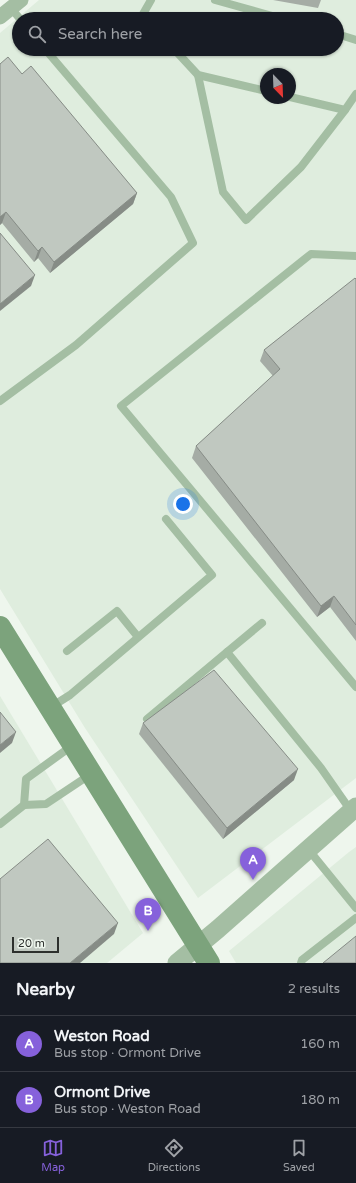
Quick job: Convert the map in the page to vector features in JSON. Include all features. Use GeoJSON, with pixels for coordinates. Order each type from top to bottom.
{"type":"FeatureCollection","features":[{"type":"Feature","properties":{"kind":"main road"},"geometry":{"type":"LineString","coordinates":[[0,627],[204,954]]}},
{"type":"Feature","properties":{"kind":"street"},"geometry":{"type":"LineString","coordinates":[[177,963],[204,954],[308,849],[354,809]]}},
{"type":"Feature","properties":{"kind":"lane"},"geometry":{"type":"LineString","coordinates":[[144,12],[152,0]]}},
{"type":"Feature","properties":{"kind":"lane"},"geometry":{"type":"LineString","coordinates":[[215,0],[258,12]]}},
{"type":"Feature","properties":{"kind":"lane"},"geometry":{"type":"LineString","coordinates":[[344,36],[356,40]]}},
{"type":"Feature","properties":{"kind":"lane"},"geometry":{"type":"LineString","coordinates":[[0,401],[76,345],[193,243],[171,197],[51,56]]}},
{"type":"Feature","properties":{"kind":"lane"},"geometry":{"type":"LineString","coordinates":[[180,56],[198,75],[223,192],[246,220],[301,167],[356,94]]}},
{"type":"Feature","properties":{"kind":"lane"},"geometry":{"type":"LineString","coordinates":[[198,75],[260,90]]}},
{"type":"Feature","properties":{"kind":"lane"},"geometry":{"type":"LineString","coordinates":[[296,98],[345,110]]}},
{"type":"Feature","properties":{"kind":"lane"},"geometry":{"type":"LineString","coordinates":[[356,256],[311,254],[121,406],[356,686]]}},
{"type":"Feature","properties":{"kind":"lane"},"geometry":{"type":"LineString","coordinates":[[51,708],[70,695],[212,576],[166,519]]}},
{"type":"Feature","properties":{"kind":"lane"},"geometry":{"type":"LineString","coordinates":[[67,651],[117,611],[138,638]]}},
{"type":"Feature","properties":{"kind":"lane"},"geometry":{"type":"LineString","coordinates":[[147,719],[262,624]]}},
{"type":"Feature","properties":{"kind":"lane"},"geometry":{"type":"LineString","coordinates":[[227,652],[354,809]]}},
{"type":"Feature","properties":{"kind":"lane"},"geometry":{"type":"LineString","coordinates":[[24,805],[26,779],[73,744]]}},
{"type":"Feature","properties":{"kind":"lane"},"geometry":{"type":"LineString","coordinates":[[0,824],[24,805],[46,804],[92,774]]}},
{"type":"Feature","properties":{"kind":"lane"},"geometry":{"type":"LineString","coordinates":[[308,849],[356,908]]}},
{"type":"Feature","properties":{"kind":"lane"},"geometry":{"type":"LineString","coordinates":[[301,963],[302,960],[356,918]]}},
{"type":"Feature","properties":{"kind":"shaded area"},"geometry":{"type":"Polygon","coordinates":[[[39,0],[356,0],[356,778],[198,898],[85,728],[0,589],[0,33],[12,23],[12,56],[344,56],[344,12],[25,12],[39,0]]]}},
{"type":"Feature","properties":{"kind":"shaded area"},"geometry":{"type":"Polygon","coordinates":[[[0,696],[143,933],[107,963],[0,963],[0,696]]]}},
{"type":"Feature","properties":{"kind":"shaded area"},"geometry":{"type":"Polygon","coordinates":[[[356,847],[356,963],[236,963],[229,951],[356,847]]]}},
{"type":"Feature","properties":{"kind":"building"},"geometry":{"type":"Polygon","coordinates":[[[8,57],[22,74],[31,66],[137,193],[54,262],[42,247],[38,251],[6,212],[0,217],[0,64],[8,57]]]}},
{"type":"Feature","properties":{"kind":"building"},"geometry":{"type":"Polygon","coordinates":[[[0,233],[35,275],[0,304],[0,233]]]}},
{"type":"Feature","properties":{"kind":"building"},"geometry":{"type":"Polygon","coordinates":[[[355,278],[356,625],[334,596],[321,606],[196,446],[280,369],[264,350],[355,278]]]}},
{"type":"Feature","properties":{"kind":"building"},"geometry":{"type":"Polygon","coordinates":[[[214,670],[298,769],[227,828],[143,723],[214,670]]]}},
{"type":"Feature","properties":{"kind":"building"},"geometry":{"type":"Polygon","coordinates":[[[0,712],[16,732],[0,745],[0,712]]]}},
{"type":"Feature","properties":{"kind":"building"},"geometry":{"type":"Polygon","coordinates":[[[48,839],[118,923],[70,963],[0,963],[0,879],[48,839]]]}},
{"type":"Feature","properties":{"kind":"building"},"geometry":{"type":"Polygon","coordinates":[[[356,936],[356,963],[323,963],[356,936]]]}},
{"type":"Feature","properties":{"kind":"place","name":"Weston Road"},"geometry":{"type":"Point","coordinates":[253,880]}},
{"type":"Feature","properties":{"kind":"place","name":"Ormont Drive"},"geometry":{"type":"Point","coordinates":[148,931]}}]}
